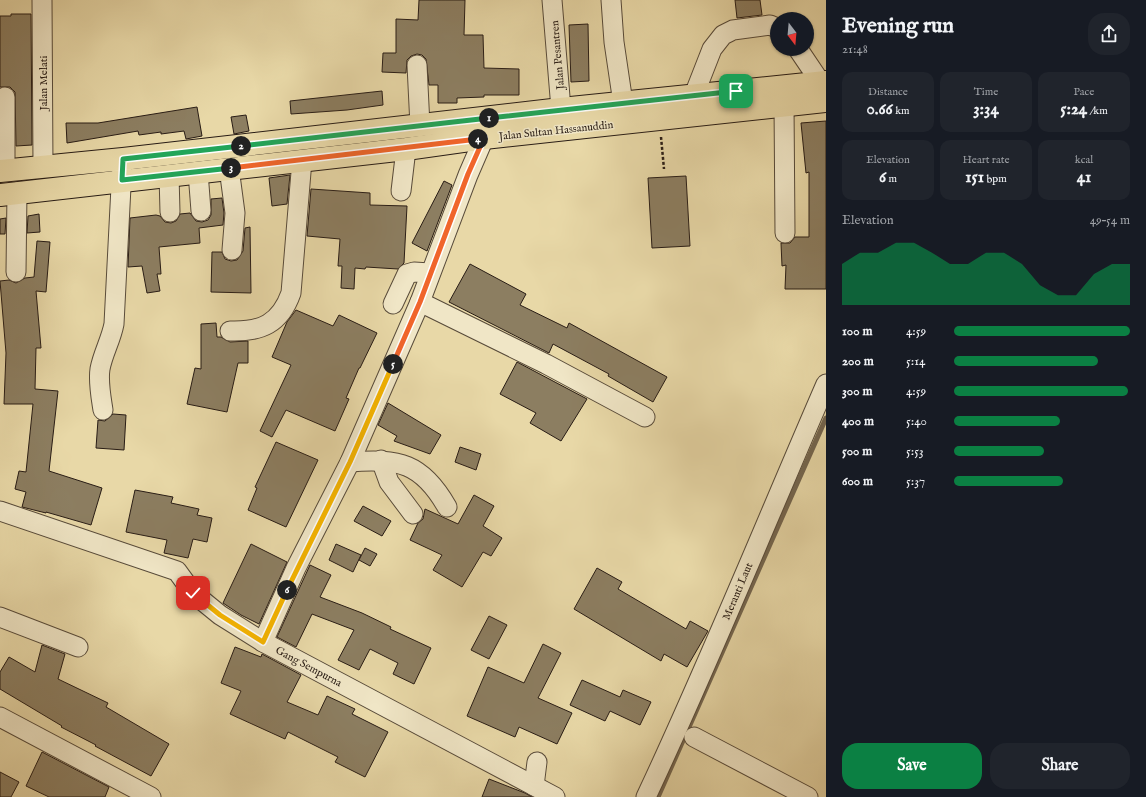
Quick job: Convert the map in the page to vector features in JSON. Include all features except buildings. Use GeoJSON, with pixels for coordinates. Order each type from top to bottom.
{"type":"FeatureCollection","features":[{"type":"Feature","properties":{"kind":"main road","name":"Jalan Sultan Hassanuddin"},"geometry":{"type":"LineString","coordinates":[[2,170],[43,166],[122,170],[169,175],[406,149],[484,138],[784,104],[824,89]]}},
{"type":"Feature","properties":{"kind":"main road","name":"Jalan Sultan Hassanuddin"},"geometry":{"type":"LineString","coordinates":[[9,194],[122,170],[420,126],[694,95],[824,89]]}},
{"type":"Feature","properties":{"kind":"street","name":"Jalan Melati"},"geometry":{"type":"LineString","coordinates":[[42,0],[43,166]]}},
{"type":"Feature","properties":{"kind":"street","name":"Jalan Pesantren"},"geometry":{"type":"LineString","coordinates":[[552,0],[561,109]]}},
{"type":"Feature","properties":{"kind":"street"},"geometry":{"type":"LineString","coordinates":[[611,0],[614,42],[623,103]]}},
{"type":"Feature","properties":{"kind":"street"},"geometry":{"type":"LineString","coordinates":[[694,95],[712,49],[723,35],[733,30],[770,25]]}},
{"type":"Feature","properties":{"kind":"street"},"geometry":{"type":"LineString","coordinates":[[803,56],[824,89]]}},
{"type":"Feature","properties":{"kind":"street"},"geometry":{"type":"LineString","coordinates":[[417,65],[420,126]]}},
{"type":"Feature","properties":{"kind":"street"},"geometry":{"type":"LineString","coordinates":[[2,170],[5,97]]}},
{"type":"Feature","properties":{"kind":"street"},"geometry":{"type":"LineString","coordinates":[[784,104],[785,233]]}},
{"type":"Feature","properties":{"kind":"street"},"geometry":{"type":"LineString","coordinates":[[263,642],[296,568],[350,462],[420,302],[468,174],[484,138]]}},
{"type":"Feature","properties":{"kind":"street"},"geometry":{"type":"LineString","coordinates":[[401,191],[406,149]]}},
{"type":"Feature","properties":{"kind":"street"},"geometry":{"type":"LineString","coordinates":[[230,331],[245,331],[269,324],[281,315],[287,305],[291,293],[302,160]]}},
{"type":"Feature","properties":{"kind":"street"},"geometry":{"type":"LineString","coordinates":[[229,168],[235,213],[232,250]]}},
{"type":"Feature","properties":{"kind":"street"},"geometry":{"type":"LineString","coordinates":[[103,410],[99,380],[100,369],[111,339],[114,324],[122,170]]}},
{"type":"Feature","properties":{"kind":"street"},"geometry":{"type":"LineString","coordinates":[[198,172],[201,212]]}},
{"type":"Feature","properties":{"kind":"street"},"geometry":{"type":"LineString","coordinates":[[169,175],[170,212]]}},
{"type":"Feature","properties":{"kind":"street"},"geometry":{"type":"LineString","coordinates":[[9,194],[16,272]]}},
{"type":"Feature","properties":{"kind":"street"},"geometry":{"type":"LineString","coordinates":[[393,304],[407,274],[414,272],[430,273]]}},
{"type":"Feature","properties":{"kind":"street"},"geometry":{"type":"LineString","coordinates":[[420,302],[546,364],[645,417]]}},
{"type":"Feature","properties":{"kind":"street","name":"Meranti Laut"},"geometry":{"type":"LineString","coordinates":[[646,797],[694,696],[732,602],[826,384]]}},
{"type":"Feature","properties":{"kind":"street"},"geometry":{"type":"LineString","coordinates":[[350,462],[381,460],[407,466],[426,477],[437,489],[447,507]]}},
{"type":"Feature","properties":{"kind":"street"},"geometry":{"type":"LineString","coordinates":[[381,460],[389,482],[413,514]]}},
{"type":"Feature","properties":{"kind":"street","name":"Gang Sempurna"},"geometry":{"type":"LineString","coordinates":[[0,511],[177,571],[193,593],[220,615],[263,642],[555,797]]}},
{"type":"Feature","properties":{"kind":"street"},"geometry":{"type":"LineString","coordinates":[[0,617],[78,646]]}},
{"type":"Feature","properties":{"kind":"street"},"geometry":{"type":"LineString","coordinates":[[0,717],[150,797]]}},
{"type":"Feature","properties":{"kind":"street"},"geometry":{"type":"LineString","coordinates":[[694,736],[808,797]]}},
{"type":"Feature","properties":{"kind":"street"},"geometry":{"type":"LineString","coordinates":[[534,786],[538,762]]}},
{"type":"Feature","properties":{"kind":"path"},"geometry":{"type":"LineString","coordinates":[[660,119],[664,169]]}},
{"type":"Feature","properties":{"kind":"waterway"},"geometry":{"type":"LineString","coordinates":[[658,797],[826,418]]}},
{"type":"Feature","properties":{"kind":"route"},"geometry":{"type":"LineString","coordinates":[[193,593],[220,615],[263,642],[296,568],[350,462],[420,302],[468,174],[484,138],[406,149],[122,180],[123,159],[520,115],[561,109],[736,91]]}}]}
